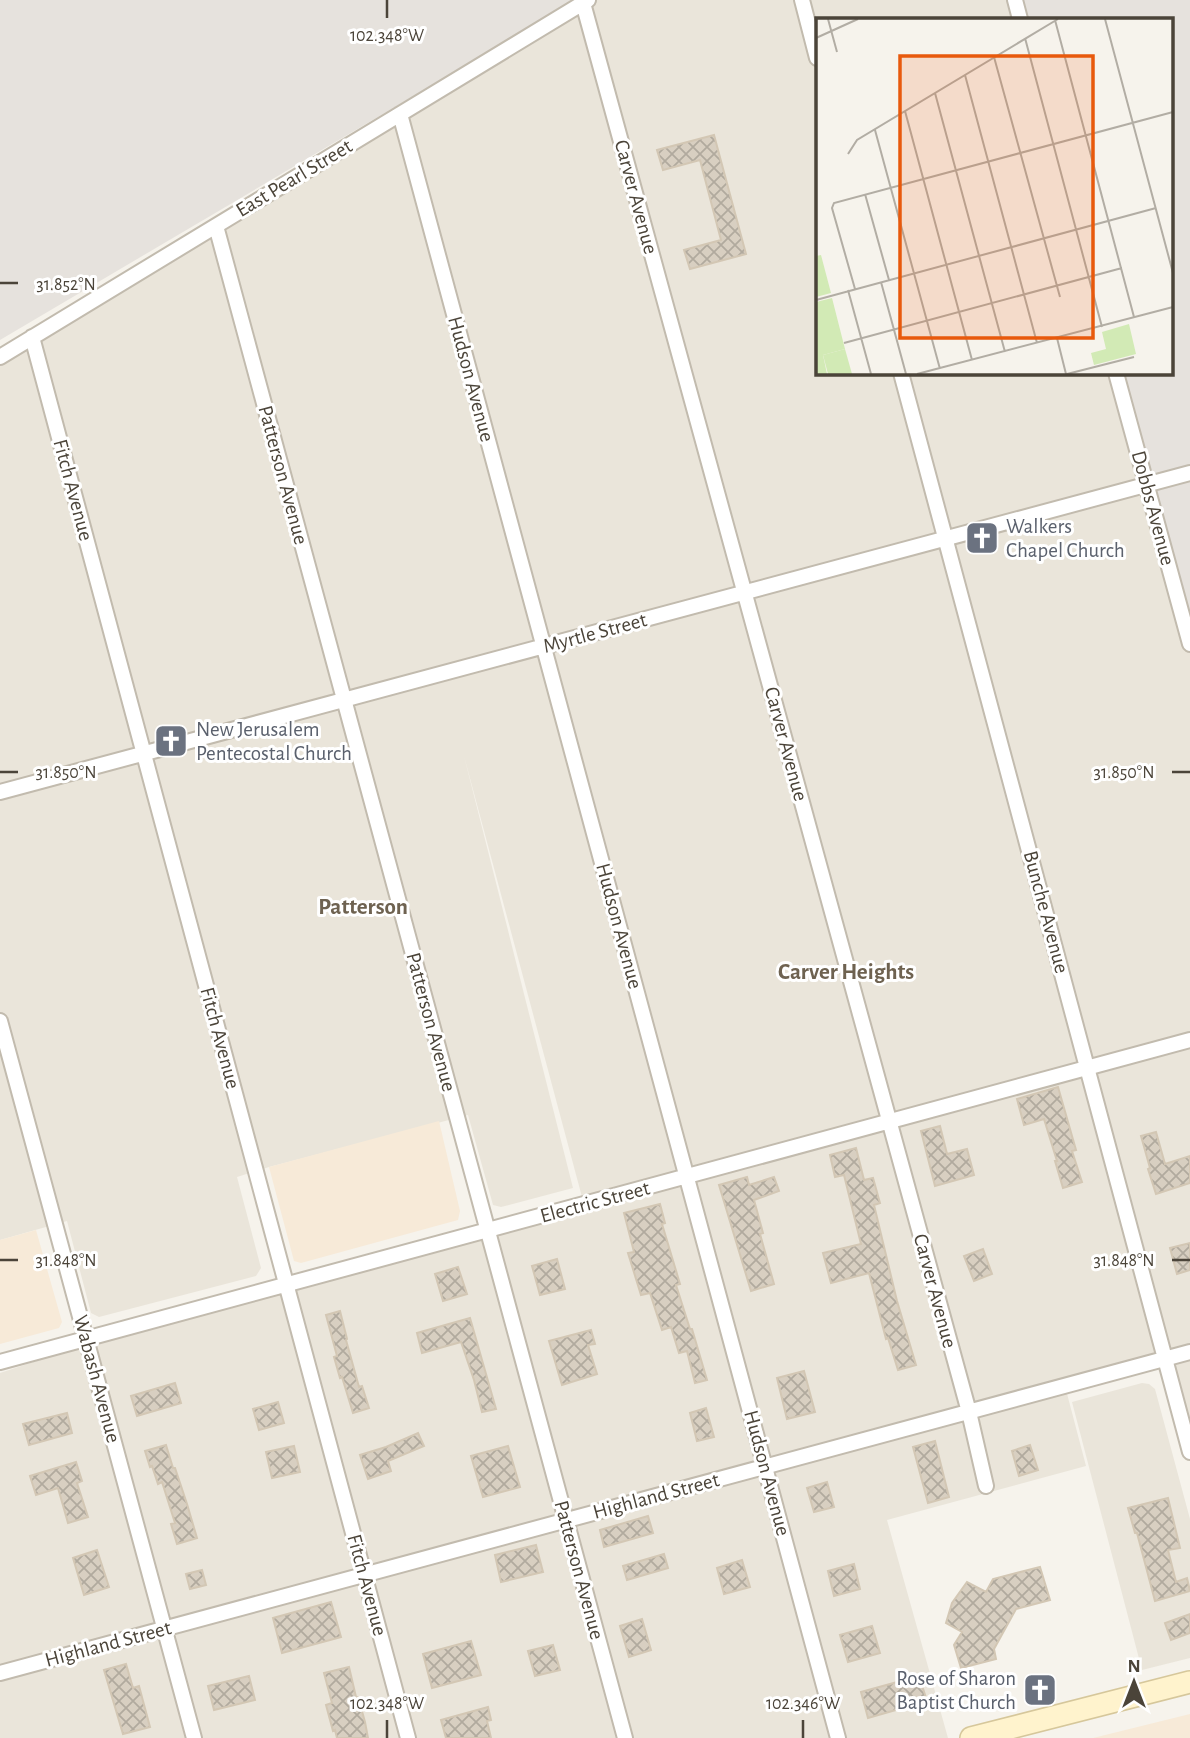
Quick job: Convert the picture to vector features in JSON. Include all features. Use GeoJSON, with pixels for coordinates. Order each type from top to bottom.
{"type":"FeatureCollection","features":[{"type":"Feature","properties":{"kind":"main road"},"geometry":{"type":"LineString","coordinates":[[971,1738],[1190,1682]]}},
{"type":"Feature","properties":{"kind":"street"},"geometry":{"type":"LineString","coordinates":[[802,0],[816,54]]}},
{"type":"Feature","properties":{"kind":"street"},"geometry":{"type":"LineString","coordinates":[[1015,0],[1020,18]]}},
{"type":"Feature","properties":{"kind":"street","name":"East Pearl Street"},"geometry":{"type":"LineString","coordinates":[[0,357],[585,1]]}},
{"type":"Feature","properties":{"kind":"street","name":"Carver Avenue"},"geometry":{"type":"LineString","coordinates":[[585,1],[969,1412],[986,1486]]}},
{"type":"Feature","properties":{"kind":"street","name":"Hudson Avenue"},"geometry":{"type":"LineString","coordinates":[[400,114],[838,1738]]}},
{"type":"Feature","properties":{"kind":"street","name":"Patterson Avenue"},"geometry":{"type":"LineString","coordinates":[[216,226],[625,1738]]}},
{"type":"Feature","properties":{"kind":"street","name":"Fitch Avenue"},"geometry":{"type":"LineString","coordinates":[[32,337],[408,1738]]}},
{"type":"Feature","properties":{"kind":"street","name":"Bunche Avenue"},"geometry":{"type":"LineString","coordinates":[[901,374],[1190,1451]]}},
{"type":"Feature","properties":{"kind":"street","name":"Dobbs Avenue"},"geometry":{"type":"LineString","coordinates":[[1116,374],[1190,644]]}},
{"type":"Feature","properties":{"kind":"street","name":"Myrtle Street"},"geometry":{"type":"LineString","coordinates":[[0,792],[1190,474]]}},
{"type":"Feature","properties":{"kind":"street","name":"Wabash Avenue"},"geometry":{"type":"LineString","coordinates":[[0,1021],[194,1738]]}},
{"type":"Feature","properties":{"kind":"street","name":"Electric Street"},"geometry":{"type":"LineString","coordinates":[[0,1362],[1190,1040]]}},
{"type":"Feature","properties":{"kind":"street","name":"Highland Street"},"geometry":{"type":"LineString","coordinates":[[0,1673],[1190,1352]]}},
{"type":"Feature","properties":{"kind":"shaded area"},"geometry":{"type":"Polygon","coordinates":[[[0,0],[576,0],[0,340],[0,0]]]}},
{"type":"Feature","properties":{"kind":"shaded area"},"geometry":{"type":"Polygon","coordinates":[[[586,0],[1017,0],[1023,18],[816,18],[816,374],[1118,374],[1190,641],[1190,1452],[1165,1359],[1065,1386],[1086,1466],[887,1520],[948,1738],[0,1738],[0,1373],[285,1279],[582,1197],[464,756],[573,1188],[501,1207],[493,1205],[468,1115],[269,1167],[237,1177],[261,1268],[256,1276],[99,1317],[91,1313],[67,1221],[0,1240],[0,356],[586,0]]]}},
{"type":"Feature","properties":{"kind":"shaded area"},"geometry":{"type":"Polygon","coordinates":[[[1017,0],[1190,0],[1190,641],[1118,374],[1172,374],[1172,18],[1023,18],[1017,0]]]}},
{"type":"Feature","properties":{"kind":"shaded area"},"geometry":{"type":"Polygon","coordinates":[[[439,1121],[460,1211],[458,1220],[301,1263],[294,1261],[269,1167],[439,1121]]]}},
{"type":"Feature","properties":{"kind":"shaded area"},"geometry":{"type":"Polygon","coordinates":[[[36,1230],[62,1322],[59,1328],[0,1344],[0,1240],[36,1230]]]}},
{"type":"Feature","properties":{"kind":"shaded area"},"geometry":{"type":"Polygon","coordinates":[[[1142,1383],[1155,1389],[1190,1519],[1190,1658],[1142,1670],[1072,1402],[1142,1383]]]}},
{"type":"Feature","properties":{"kind":"shaded area"},"geometry":{"type":"Polygon","coordinates":[[[1190,1714],[1190,1738],[1093,1738],[1190,1714]]]}},
{"type":"Feature","properties":{"kind":"building"},"geometry":{"type":"Polygon","coordinates":[[[714,135],[746,254],[690,269],[684,250],[721,240],[700,160],[663,170],[657,150],[714,135]]]}},
{"type":"Feature","properties":{"kind":"building"},"geometry":{"type":"Polygon","coordinates":[[[1058,1087],[1076,1150],[1072,1151],[1082,1182],[1063,1188],[1044,1119],[1024,1125],[1017,1099],[1058,1087]]]}},
{"type":"Feature","properties":{"kind":"building"},"geometry":{"type":"Polygon","coordinates":[[[940,1126],[947,1154],[967,1149],[974,1175],[935,1186],[921,1131],[940,1126]]]}},
{"type":"Feature","properties":{"kind":"building"},"geometry":{"type":"Polygon","coordinates":[[[1156,1132],[1165,1164],[1190,1156],[1190,1183],[1156,1194],[1141,1136],[1156,1132]]]}},
{"type":"Feature","properties":{"kind":"building"},"geometry":{"type":"Polygon","coordinates":[[[856,1148],[864,1180],[873,1178],[880,1203],[874,1205],[897,1301],[916,1365],[898,1370],[888,1338],[886,1339],[869,1273],[831,1283],[823,1253],[861,1244],[844,1175],[835,1177],[830,1155],[856,1148]]]}},
{"type":"Feature","properties":{"kind":"building"},"geometry":{"type":"Polygon","coordinates":[[[747,1177],[749,1185],[774,1177],[779,1191],[754,1200],[774,1284],[751,1291],[719,1185],[747,1177]]]}},
{"type":"Feature","properties":{"kind":"building"},"geometry":{"type":"Polygon","coordinates":[[[660,1204],[665,1223],[662,1224],[680,1284],[676,1285],[707,1380],[695,1383],[687,1351],[679,1353],[671,1327],[662,1330],[650,1293],[641,1295],[628,1253],[634,1252],[624,1213],[660,1204]]]}},
{"type":"Feature","properties":{"kind":"building"},"geometry":{"type":"Polygon","coordinates":[[[1190,1243],[1190,1270],[1177,1274],[1170,1248],[1190,1243]]]}},
{"type":"Feature","properties":{"kind":"building"},"geometry":{"type":"Polygon","coordinates":[[[983,1249],[992,1274],[974,1281],[964,1256],[983,1249]]]}},
{"type":"Feature","properties":{"kind":"building"},"geometry":{"type":"Polygon","coordinates":[[[557,1259],[565,1289],[540,1295],[532,1266],[557,1259]]]}},
{"type":"Feature","properties":{"kind":"building"},"geometry":{"type":"Polygon","coordinates":[[[458,1267],[467,1294],[443,1301],[435,1274],[458,1267]]]}},
{"type":"Feature","properties":{"kind":"building"},"geometry":{"type":"Polygon","coordinates":[[[340,1311],[359,1387],[362,1386],[369,1408],[353,1413],[334,1357],[337,1356],[326,1315],[340,1311]]]}},
{"type":"Feature","properties":{"kind":"building"},"geometry":{"type":"Polygon","coordinates":[[[470,1318],[496,1409],[482,1412],[461,1342],[422,1353],[417,1333],[470,1318]]]}},
{"type":"Feature","properties":{"kind":"building"},"geometry":{"type":"Polygon","coordinates":[[[591,1330],[595,1344],[588,1345],[597,1374],[562,1385],[549,1341],[591,1330]]]}},
{"type":"Feature","properties":{"kind":"building"},"geometry":{"type":"Polygon","coordinates":[[[804,1371],[815,1412],[787,1419],[777,1378],[804,1371]]]}},
{"type":"Feature","properties":{"kind":"building"},"geometry":{"type":"Polygon","coordinates":[[[175,1383],[181,1403],[137,1416],[131,1396],[175,1383]]]}},
{"type":"Feature","properties":{"kind":"building"},"geometry":{"type":"Polygon","coordinates":[[[278,1402],[284,1423],[259,1430],[253,1409],[278,1402]]]}},
{"type":"Feature","properties":{"kind":"building"},"geometry":{"type":"Polygon","coordinates":[[[706,1408],[714,1437],[697,1441],[690,1413],[706,1408]]]}},
{"type":"Feature","properties":{"kind":"building"},"geometry":{"type":"Polygon","coordinates":[[[67,1413],[72,1433],[29,1445],[23,1424],[67,1413]]]}},
{"type":"Feature","properties":{"kind":"building"},"geometry":{"type":"Polygon","coordinates":[[[418,1433],[424,1446],[388,1461],[391,1471],[368,1479],[360,1455],[418,1433]]]}},
{"type":"Feature","properties":{"kind":"building"},"geometry":{"type":"Polygon","coordinates":[[[935,1441],[949,1497],[928,1503],[913,1447],[935,1441]]]}},
{"type":"Feature","properties":{"kind":"building"},"geometry":{"type":"Polygon","coordinates":[[[166,1445],[197,1538],[177,1544],[171,1524],[175,1523],[162,1482],[158,1484],[145,1451],[166,1445]]]}},
{"type":"Feature","properties":{"kind":"building"},"geometry":{"type":"Polygon","coordinates":[[[1030,1445],[1038,1470],[1019,1476],[1012,1451],[1030,1445]]]}},
{"type":"Feature","properties":{"kind":"building"},"geometry":{"type":"Polygon","coordinates":[[[294,1446],[300,1472],[272,1478],[266,1452],[294,1446]]]}},
{"type":"Feature","properties":{"kind":"building"},"geometry":{"type":"Polygon","coordinates":[[[508,1446],[520,1487],[483,1497],[471,1456],[508,1446]]]}},
{"type":"Feature","properties":{"kind":"building"},"geometry":{"type":"Polygon","coordinates":[[[76,1462],[82,1481],[77,1483],[88,1517],[68,1523],[58,1488],[36,1495],[30,1476],[76,1462]]]}},
{"type":"Feature","properties":{"kind":"building"},"geometry":{"type":"Polygon","coordinates":[[[827,1482],[834,1507],[814,1512],[807,1488],[827,1482]]]}},
{"type":"Feature","properties":{"kind":"building"},"geometry":{"type":"Polygon","coordinates":[[[1168,1498],[1180,1548],[1168,1550],[1176,1582],[1187,1578],[1190,1591],[1155,1601],[1128,1508],[1168,1498]]]}},
{"type":"Feature","properties":{"kind":"building"},"geometry":{"type":"Polygon","coordinates":[[[648,1516],[653,1533],[604,1547],[600,1530],[648,1516]]]}},
{"type":"Feature","properties":{"kind":"building"},"geometry":{"type":"Polygon","coordinates":[[[536,1545],[543,1572],[501,1582],[495,1555],[536,1545]]]}},
{"type":"Feature","properties":{"kind":"building"},"geometry":{"type":"Polygon","coordinates":[[[97,1550],[109,1587],[84,1595],[73,1558],[97,1550]]]}},
{"type":"Feature","properties":{"kind":"building"},"geometry":{"type":"Polygon","coordinates":[[[664,1554],[668,1568],[627,1580],[623,1566],[664,1554]]]}},
{"type":"Feature","properties":{"kind":"building"},"geometry":{"type":"Polygon","coordinates":[[[742,1560],[750,1587],[724,1594],[717,1568],[742,1560]]]}},
{"type":"Feature","properties":{"kind":"building"},"geometry":{"type":"Polygon","coordinates":[[[854,1564],[860,1589],[834,1596],[828,1571],[854,1564]]]}},
{"type":"Feature","properties":{"kind":"building"},"geometry":{"type":"Polygon","coordinates":[[[1040,1567],[1050,1600],[1016,1609],[994,1649],[996,1659],[961,1668],[954,1645],[962,1632],[946,1623],[952,1603],[967,1582],[986,1592],[993,1579],[1040,1567]]]}},
{"type":"Feature","properties":{"kind":"building"},"geometry":{"type":"Polygon","coordinates":[[[202,1570],[206,1585],[190,1589],[186,1574],[202,1570]]]}},
{"type":"Feature","properties":{"kind":"building"},"geometry":{"type":"Polygon","coordinates":[[[331,1602],[341,1637],[282,1653],[273,1618],[331,1602]]]}},
{"type":"Feature","properties":{"kind":"building"},"geometry":{"type":"Polygon","coordinates":[[[1190,1614],[1190,1633],[1171,1640],[1165,1623],[1190,1614]]]}},
{"type":"Feature","properties":{"kind":"building"},"geometry":{"type":"Polygon","coordinates":[[[642,1619],[651,1650],[629,1657],[620,1626],[642,1619]]]}},
{"type":"Feature","properties":{"kind":"building"},"geometry":{"type":"Polygon","coordinates":[[[872,1626],[880,1653],[848,1662],[840,1635],[872,1626]]]}},
{"type":"Feature","properties":{"kind":"building"},"geometry":{"type":"Polygon","coordinates":[[[471,1641],[481,1675],[432,1688],[423,1654],[471,1641]]]}},
{"type":"Feature","properties":{"kind":"building"},"geometry":{"type":"Polygon","coordinates":[[[553,1645],[560,1670],[535,1676],[528,1651],[553,1645]]]}},
{"type":"Feature","properties":{"kind":"building"},"geometry":{"type":"Polygon","coordinates":[[[126,1664],[133,1688],[139,1686],[150,1727],[123,1734],[104,1670],[126,1664]]]}},
{"type":"Feature","properties":{"kind":"building"},"geometry":{"type":"Polygon","coordinates":[[[349,1667],[368,1738],[337,1738],[326,1705],[332,1703],[324,1673],[349,1667]]]}},
{"type":"Feature","properties":{"kind":"building"},"geometry":{"type":"Polygon","coordinates":[[[249,1676],[255,1700],[214,1710],[208,1686],[249,1676]]]}},
{"type":"Feature","properties":{"kind":"building"},"geometry":{"type":"Polygon","coordinates":[[[919,1676],[927,1701],[868,1718],[861,1692],[919,1676]]]}},
{"type":"Feature","properties":{"kind":"building"},"geometry":{"type":"Polygon","coordinates":[[[488,1707],[491,1720],[487,1721],[491,1738],[446,1738],[441,1720],[488,1707]]]}},
{"type":"Feature","properties":{"kind":"place","name":"Walkers Chapel Church"},"geometry":{"type":"Point","coordinates":[982,538]}},
{"type":"Feature","properties":{"kind":"place","name":"New Jerusalem Pentecostal Church"},"geometry":{"type":"Point","coordinates":[171,741]}},
{"type":"Feature","properties":{"kind":"place","name":"Rose of Sharon Baptist Church"},"geometry":{"type":"Point","coordinates":[1040,1690]}},
{"type":"Feature","properties":{"kind":"district","name":"Patterson"},"geometry":{"type":"Point","coordinates":[363,907]}},
{"type":"Feature","properties":{"kind":"district","name":"Carver Heights"},"geometry":{"type":"Point","coordinates":[846,972]}}]}
